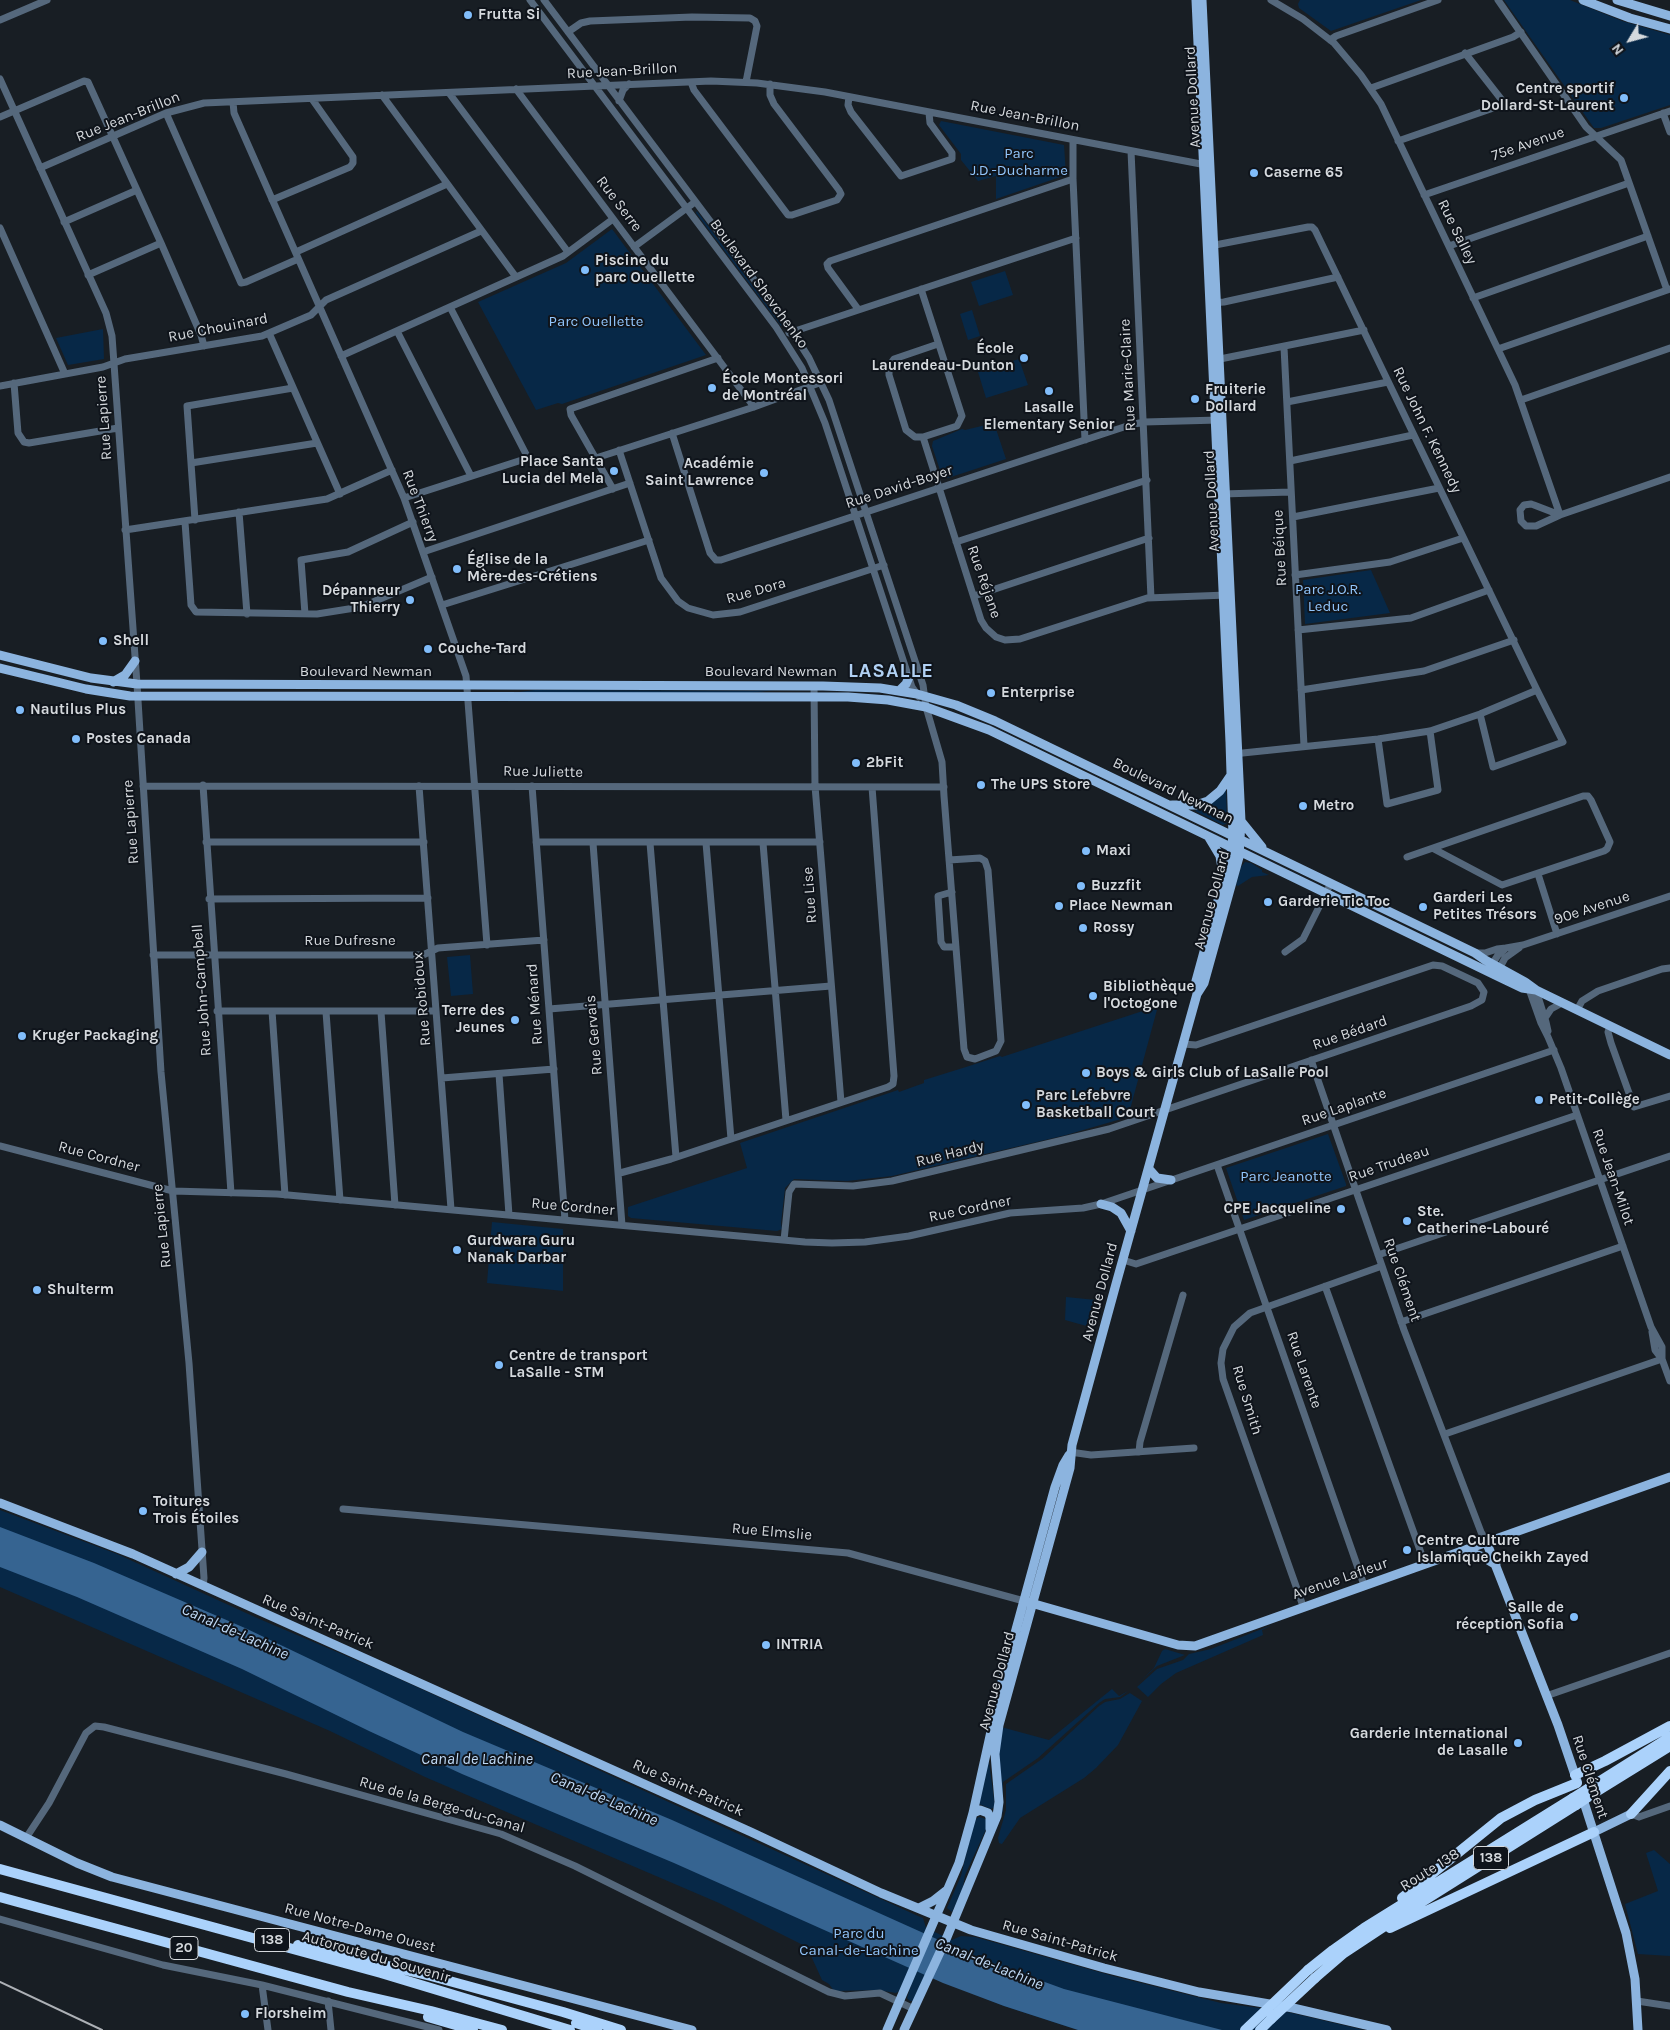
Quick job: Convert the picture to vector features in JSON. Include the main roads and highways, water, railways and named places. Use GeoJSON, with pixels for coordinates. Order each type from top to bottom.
{"type":"FeatureCollection","features":[{"type":"Feature","properties":{"kind":"highway"},"geometry":{"type":"LineString","coordinates":[[1365,1933],[1501,1818],[1576,1779],[1670,1726]]}},
{"type":"Feature","properties":{"kind":"highway","name":"Route 138"},"geometry":{"type":"LineString","coordinates":[[1590,1792],[1670,1737]]}},
{"type":"Feature","properties":{"kind":"highway","name":"Route 138"},"geometry":{"type":"LineString","coordinates":[[1260,2030],[1333,1950],[1365,1933],[1590,1792],[1670,1746]]}},
{"type":"Feature","properties":{"kind":"highway"},"geometry":{"type":"LineString","coordinates":[[1631,1814],[1670,1771]]}},
{"type":"Feature","properties":{"kind":"highway"},"geometry":{"type":"LineString","coordinates":[[1365,1933],[1420,1915],[1594,1832]]}},
{"type":"Feature","properties":{"kind":"highway","name":"Autoroute du Souvenir"},"geometry":{"type":"LineString","coordinates":[[0,1869],[381,1973],[570,2030]]}},
{"type":"Feature","properties":{"kind":"highway","name":"20"},"geometry":{"type":"LineString","coordinates":[[0,1899],[348,1992],[502,2030]]}},
{"type":"Feature","properties":{"kind":"highway","name":"138"},"geometry":{"type":"LineString","coordinates":[[226,1930],[431,1976],[486,1992],[597,2030]]}},
{"type":"Feature","properties":{"kind":"highway","name":"Route 138"},"geometry":{"type":"LineString","coordinates":[[1245,2030],[1312,1974]]}},
{"type":"Feature","properties":{"kind":"highway"},"geometry":{"type":"LineString","coordinates":[[348,1992],[473,2030]]}},
{"type":"Feature","properties":{"kind":"highway"},"geometry":{"type":"LineString","coordinates":[[486,1992],[563,2012],[621,2030]]}},
{"type":"Feature","properties":{"kind":"main road","name":"Avenue Dollard"},"geometry":{"type":"LineString","coordinates":[[904,2030],[921,1996],[998,1816],[995,1754],[997,1731],[1055,1487],[1070,1452],[1197,994],[1204,983],[1236,850],[1241,821],[1234,754],[1213,303],[1196,0]]}},
{"type":"Feature","properties":{"kind":"main road","name":"Avenue Dollard"},"geometry":{"type":"LineString","coordinates":[[1202,0],[1206,165]]}},
{"type":"Feature","properties":{"kind":"main road"},"geometry":{"type":"LineString","coordinates":[[1583,0],[1630,18],[1670,29]]}},
{"type":"Feature","properties":{"kind":"main road"},"geometry":{"type":"LineString","coordinates":[[1617,0],[1670,16]]}},
{"type":"Feature","properties":{"kind":"main road","name":"Boulevard Newman"},"geometry":{"type":"LineString","coordinates":[[0,655],[112,682],[137,684],[814,686],[869,687],[921,695],[988,717],[1476,953],[1494,970]]}},
{"type":"Feature","properties":{"kind":"main road"},"geometry":{"type":"LineString","coordinates":[[112,682],[125,675],[135,661]]}},
{"type":"Feature","properties":{"kind":"main road","name":"Boulevard Newman"},"geometry":{"type":"LineString","coordinates":[[0,668],[91,690],[137,696],[814,698],[872,699],[926,707],[955,716],[994,732],[1327,893],[1494,970],[1526,982],[1532,990],[1670,1055]]}},
{"type":"Feature","properties":{"kind":"main road"},"geometry":{"type":"LineString","coordinates":[[899,691],[906,684],[909,677]]}},
{"type":"Feature","properties":{"kind":"main road","name":"Avenue Dollard"},"geometry":{"type":"LineString","coordinates":[[1234,754],[1231,775],[1237,837]]}},
{"type":"Feature","properties":{"kind":"main road"},"geometry":{"type":"LineString","coordinates":[[1170,805],[1196,805],[1208,801],[1220,792],[1231,775]]}},
{"type":"Feature","properties":{"kind":"main road"},"geometry":{"type":"LineString","coordinates":[[1241,821],[1265,851]]}},
{"type":"Feature","properties":{"kind":"main road"},"geometry":{"type":"LineString","coordinates":[[1207,835],[1220,856],[1224,880]]}},
{"type":"Feature","properties":{"kind":"main road","name":"Avenue Dollard"},"geometry":{"type":"LineString","coordinates":[[1197,994],[1196,981],[1224,880],[1236,850]]}},
{"type":"Feature","properties":{"kind":"main road"},"geometry":{"type":"LineString","coordinates":[[1148,1169],[1157,1178],[1171,1180]]}},
{"type":"Feature","properties":{"kind":"main road"},"geometry":{"type":"LineString","coordinates":[[1101,1204],[1112,1207],[1121,1213],[1131,1231]]}},
{"type":"Feature","properties":{"kind":"main road","name":"Avenue Lafleur"},"geometry":{"type":"LineString","coordinates":[[1188,1647],[1670,1477]]}},
{"type":"Feature","properties":{"kind":"main road","name":"Rue Saint-Patrick"},"geometry":{"type":"LineString","coordinates":[[0,1503],[112,1545],[752,1832],[881,1893],[971,1930],[1104,1968],[1199,1992],[1293,2008],[1387,2030]]}},
{"type":"Feature","properties":{"kind":"main road","name":"Rue Clément"},"geometry":{"type":"LineString","coordinates":[[1486,1541],[1576,1779],[1624,1924],[1633,1964],[1638,2030]]}},
{"type":"Feature","properties":{"kind":"main road"},"geometry":{"type":"LineString","coordinates":[[1462,1550],[1481,1556],[1496,1565]]}},
{"type":"Feature","properties":{"kind":"main road"},"geometry":{"type":"LineString","coordinates":[[176,1574],[190,1567],[202,1552]]}},
{"type":"Feature","properties":{"kind":"main road","name":"Avenue Dollard"},"geometry":{"type":"LineString","coordinates":[[887,2030],[938,1916],[959,1863],[973,1813],[995,1706],[1028,1603]]}},
{"type":"Feature","properties":{"kind":"main road","name":"Rue Elmslie"},"geometry":{"type":"LineString","coordinates":[[1028,1603],[1188,1647]]}},
{"type":"Feature","properties":{"kind":"main road"},"geometry":{"type":"LineString","coordinates":[[973,1813],[982,1810],[989,1815],[989,1837]]}},
{"type":"Feature","properties":{"kind":"main road"},"geometry":{"type":"LineString","coordinates":[[1594,1832],[1631,1814]]}},
{"type":"Feature","properties":{"kind":"main road","name":"Rue Notre-Dame Ouest"},"geometry":{"type":"LineString","coordinates":[[0,1827],[85,1867],[122,1880],[692,2030]]}},
{"type":"Feature","properties":{"kind":"main road"},"geometry":{"type":"LineString","coordinates":[[932,1929],[919,1908],[933,1901],[949,1888]]}},
{"type":"Feature","properties":{"kind":"main road"},"geometry":{"type":"LineString","coordinates":[[947,1936],[971,1930]]}},
{"type":"Feature","properties":{"kind":"water","name":"Canal de Lachine"},"geometry":{"type":"Polygon","coordinates":[[[0,1527],[94,1563],[245,1628],[463,1732],[672,1820],[979,1958],[1064,1989],[1222,2030],[1078,2030],[1004,2006],[943,1983],[674,1863],[462,1774],[242,1669],[77,1597],[0,1567],[0,1527]]]}},
{"type":"Feature","properties":{"kind":"railway"},"geometry":{"type":"LineString","coordinates":[[0,1982],[102,2030]]}},
{"type":"Feature","properties":{"kind":"place","name":"Frutta Si"},"geometry":{"type":"Point","coordinates":[468,15]}},
{"type":"Feature","properties":{"kind":"place","name":"Centre sportif Dollard-St-Laurent"},"geometry":{"type":"Point","coordinates":[1624,98]}},
{"type":"Feature","properties":{"kind":"place","name":"Caserne 65"},"geometry":{"type":"Point","coordinates":[1254,173]}},
{"type":"Feature","properties":{"kind":"place","name":"Piscine du parc Ouellette"},"geometry":{"type":"Point","coordinates":[585,270]}},
{"type":"Feature","properties":{"kind":"place","name":"École Laurendeau-Dunton"},"geometry":{"type":"Point","coordinates":[1024,358]}},
{"type":"Feature","properties":{"kind":"place","name":"École Montessori de Montréal"},"geometry":{"type":"Point","coordinates":[712,388]}},
{"type":"Feature","properties":{"kind":"place","name":"Lasalle Elementary Senior"},"geometry":{"type":"Point","coordinates":[1049,391]}},
{"type":"Feature","properties":{"kind":"place","name":"Fruiterie Dollard"},"geometry":{"type":"Point","coordinates":[1195,399]}},
{"type":"Feature","properties":{"kind":"place","name":"Place Santa Lucia del Mela"},"geometry":{"type":"Point","coordinates":[614,471]}},
{"type":"Feature","properties":{"kind":"place","name":"Académie Saint Lawrence"},"geometry":{"type":"Point","coordinates":[764,473]}},
{"type":"Feature","properties":{"kind":"place","name":"Église de la Mère-des-Crétiens"},"geometry":{"type":"Point","coordinates":[457,569]}},
{"type":"Feature","properties":{"kind":"place","name":"Dépanneur Thierry"},"geometry":{"type":"Point","coordinates":[410,600]}},
{"type":"Feature","properties":{"kind":"place","name":"Shell"},"geometry":{"type":"Point","coordinates":[103,641]}},
{"type":"Feature","properties":{"kind":"place","name":"Couche-Tard"},"geometry":{"type":"Point","coordinates":[428,649]}},
{"type":"Feature","properties":{"kind":"place","name":"Enterprise"},"geometry":{"type":"Point","coordinates":[991,693]}},
{"type":"Feature","properties":{"kind":"place","name":"Nautilus Plus"},"geometry":{"type":"Point","coordinates":[20,710]}},
{"type":"Feature","properties":{"kind":"place","name":"Postes Canada"},"geometry":{"type":"Point","coordinates":[76,739]}},
{"type":"Feature","properties":{"kind":"place","name":"2bFit"},"geometry":{"type":"Point","coordinates":[856,763]}},
{"type":"Feature","properties":{"kind":"place","name":"The UPS Store"},"geometry":{"type":"Point","coordinates":[981,785]}},
{"type":"Feature","properties":{"kind":"place","name":"Metro"},"geometry":{"type":"Point","coordinates":[1303,806]}},
{"type":"Feature","properties":{"kind":"place","name":"Maxi"},"geometry":{"type":"Point","coordinates":[1086,851]}},
{"type":"Feature","properties":{"kind":"place","name":"Buzzfit"},"geometry":{"type":"Point","coordinates":[1081,886]}},
{"type":"Feature","properties":{"kind":"place","name":"Garderie Tic Toc"},"geometry":{"type":"Point","coordinates":[1268,902]}},
{"type":"Feature","properties":{"kind":"place","name":"Place Newman"},"geometry":{"type":"Point","coordinates":[1059,906]}},
{"type":"Feature","properties":{"kind":"place","name":"Garderi Les Petites Trésors"},"geometry":{"type":"Point","coordinates":[1423,907]}},
{"type":"Feature","properties":{"kind":"place","name":"Rossy"},"geometry":{"type":"Point","coordinates":[1083,928]}},
{"type":"Feature","properties":{"kind":"place","name":"Bibliothèque l'Octogone"},"geometry":{"type":"Point","coordinates":[1093,996]}},
{"type":"Feature","properties":{"kind":"place","name":"Terre des Jeunes"},"geometry":{"type":"Point","coordinates":[515,1020]}},
{"type":"Feature","properties":{"kind":"place","name":"Kruger Packaging"},"geometry":{"type":"Point","coordinates":[22,1036]}},
{"type":"Feature","properties":{"kind":"place","name":"Boys & Girls Club of LaSalle Pool"},"geometry":{"type":"Point","coordinates":[1086,1073]}},
{"type":"Feature","properties":{"kind":"place","name":"Petit-Collège"},"geometry":{"type":"Point","coordinates":[1539,1100]}},
{"type":"Feature","properties":{"kind":"place","name":"Parc Lefebvre Basketball Court"},"geometry":{"type":"Point","coordinates":[1026,1105]}},
{"type":"Feature","properties":{"kind":"place","name":"CPE Jacqueline"},"geometry":{"type":"Point","coordinates":[1341,1209]}},
{"type":"Feature","properties":{"kind":"place","name":"Ste. Catherine-Labouré"},"geometry":{"type":"Point","coordinates":[1407,1221]}},
{"type":"Feature","properties":{"kind":"place","name":"Gurdwara Guru Nanak Darbar"},"geometry":{"type":"Point","coordinates":[457,1250]}},
{"type":"Feature","properties":{"kind":"place","name":"Shulterm"},"geometry":{"type":"Point","coordinates":[37,1290]}},
{"type":"Feature","properties":{"kind":"place","name":"Centre de transport LaSalle - STM"},"geometry":{"type":"Point","coordinates":[499,1365]}},
{"type":"Feature","properties":{"kind":"place","name":"Toitures Trois Étoiles"},"geometry":{"type":"Point","coordinates":[143,1511]}},
{"type":"Feature","properties":{"kind":"place","name":"Centre Culture Islamique Cheikh Zayed"},"geometry":{"type":"Point","coordinates":[1407,1550]}},
{"type":"Feature","properties":{"kind":"place","name":"Salle de réception Sofia"},"geometry":{"type":"Point","coordinates":[1574,1617]}},
{"type":"Feature","properties":{"kind":"place","name":"INTRIA"},"geometry":{"type":"Point","coordinates":[766,1645]}},
{"type":"Feature","properties":{"kind":"place","name":"Garderie International de Lasalle"},"geometry":{"type":"Point","coordinates":[1518,1743]}},
{"type":"Feature","properties":{"kind":"place","name":"Florsheim"},"geometry":{"type":"Point","coordinates":[245,2014]}},
{"type":"Feature","properties":{"kind":"district","name":"LASALLE"},"geometry":{"type":"Point","coordinates":[891,671]}},
{"type":"Feature","properties":{"kind":"park label","name":"Parc J.D.-Ducharme"},"geometry":{"type":"Point","coordinates":[1019,162]}},
{"type":"Feature","properties":{"kind":"park label","name":"Parc Ouellette"},"geometry":{"type":"Point","coordinates":[596,322]}},
{"type":"Feature","properties":{"kind":"park label","name":"Parc J.O.R. Leduc"},"geometry":{"type":"Point","coordinates":[1328,598]}},
{"type":"Feature","properties":{"kind":"park label","name":"Parc Jeanotte"},"geometry":{"type":"Point","coordinates":[1286,1177]}},
{"type":"Feature","properties":{"kind":"park label","name":"Parc du Canal-de-Lachine"},"geometry":{"type":"Point","coordinates":[859,1942]}},
{"type":"Feature","properties":{"kind":"water label","name":"Canal-de-Lachine"},"geometry":{"type":"Point","coordinates":[235,1632]}},
{"type":"Feature","properties":{"kind":"water label","name":"Canal-de-Lachine"},"geometry":{"type":"Point","coordinates":[604,1799]}},
{"type":"Feature","properties":{"kind":"water label","name":"Canal-de-Lachine"},"geometry":{"type":"Point","coordinates":[989,1964]}}]}
